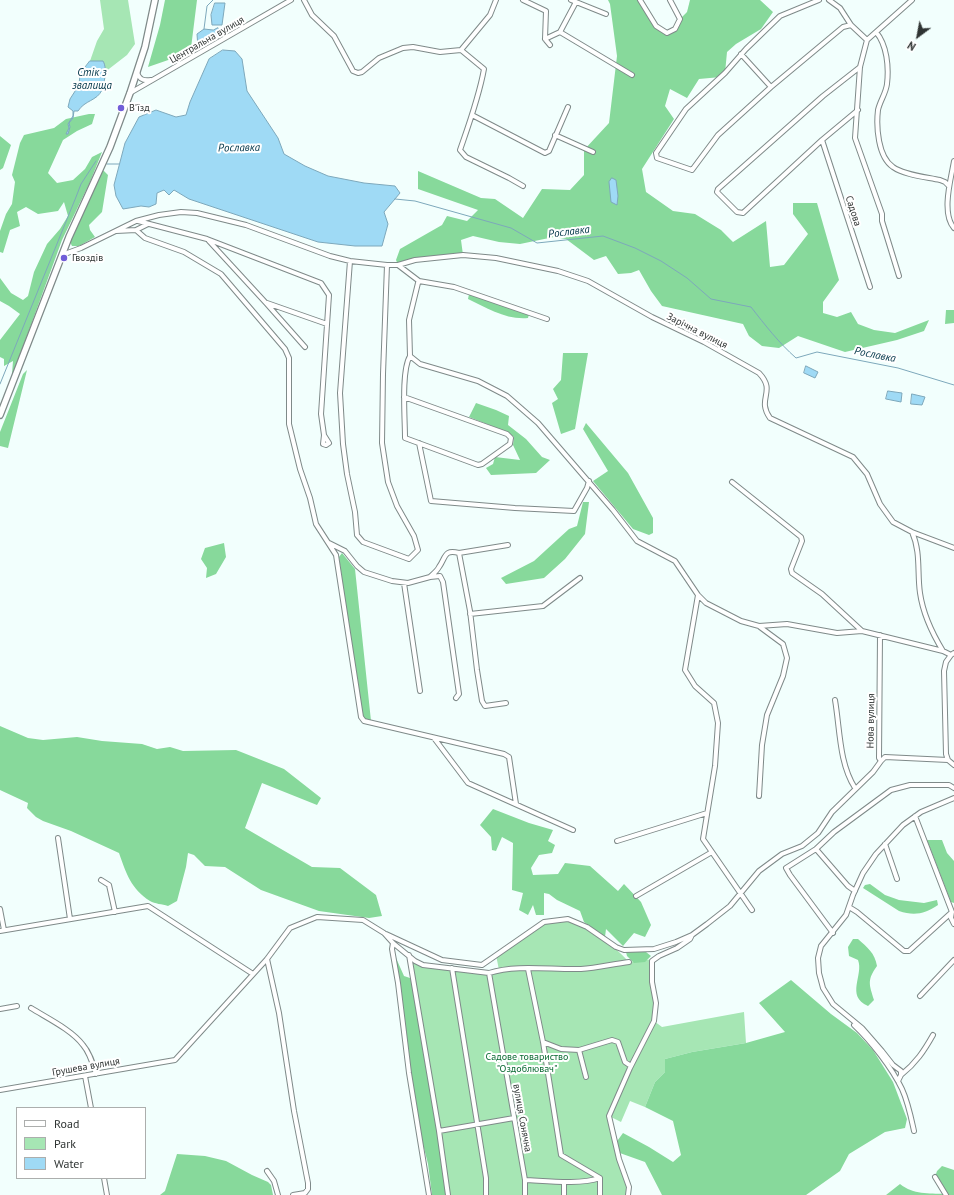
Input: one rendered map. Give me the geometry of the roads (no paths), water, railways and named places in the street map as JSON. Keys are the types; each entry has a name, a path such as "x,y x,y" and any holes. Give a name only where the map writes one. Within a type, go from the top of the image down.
{"main road":[{"path":"0,415 1,408 16,375 61,255 110,147 137,72 146,41 155,0"}],"street":[{"name":"Центральна вулиця","path":"130,93 291,0"},
{"path":"304,0 312,15 334,36 353,71 358,73 362,72 379,58 403,48 413,47 440,52 461,50 490,15 496,0"},
{"path":"523,0 546,11 545,39 550,45"},
{"path":"571,0 606,14"},
{"path":"640,0 656,26 667,33 676,29 680,19 670,0"},
{"path":"819,0 780,16 725,73 686,109 656,153 657,158 692,170 718,135 771,87 843,27 851,25"},
{"path":"829,0 840,8 851,25 867,40"},
{"path":"899,276 882,221 882,214 855,138 860,67 867,40 912,0"},
{"path":"545,39 560,32 576,2"},
{"path":"560,32 632,75"},
{"path":"876,32 882,39 886,52 887,85 878,110 878,137 885,158 892,167 901,172 940,180 949,186"},
{"path":"461,50 484,69 472,115 460,150 466,157 523,186"},
{"path":"742,54 771,87"},
{"path":"858,110 822,140 743,213 737,212 717,192 718,189 823,96 860,67"},
{"path":"137,72 138,76 145,81 154,80"},
{"path":"472,115 545,153 549,151 568,106"},
{"path":"555,135 593,152"},
{"name":"Садова","path":"822,140 870,287"},
{"path":"954,161 949,186 949,221 954,228"},
{"name":"Зарічна вулиця","path":"61,255 81,248 136,221 159,215 181,212 197,213 246,225 330,256 350,261 398,265 415,260 463,255 496,258 558,271 588,281 652,317 704,342 759,373 768,387 764,405 765,411 770,418 853,457 867,474 880,504 893,522 912,532 954,548"},
{"path":"136,221 207,239 321,283 329,296 321,414 324,435"},
{"path":"112,232 136,230 148,224"},
{"path":"136,230 145,238 184,252 221,274 286,349 289,358 289,424 316,524 336,555 361,717 364,721 504,754 509,757 516,804"},
{"path":"207,239 305,347"},
{"path":"350,261 340,392 343,444 347,474 355,512 357,535 363,542 409,559 418,550 414,536 397,506 388,482 382,443 387,265"},
{"path":"398,265 419,281 454,287 547,319"},
{"path":"404,397 507,434 511,438 510,444 482,464 478,465 405,438 404,397 406,363 410,356 409,320 419,281"},
{"path":"266,303 327,324"},
{"path":"410,356 420,364 478,381 507,396 538,423 589,481 637,541 648,545 675,561 698,594 708,604 741,620 759,626 783,644 787,658 783,676 767,715 761,753 759,796"},
{"path":"420,443 431,501 574,511 587,488 589,481"},
{"path":"732,482 801,537 802,541 791,569 792,573 822,594 862,631"},
{"path":"912,532 916,539 920,594 926,619 943,651"},
{"path":"328,543 345,551 364,572 392,581 408,583 440,576 443,582 459,694 456,698"},
{"path":"430,577 439,568 446,554 452,551 459,553 508,545"},
{"path":"459,553 470,614 482,701 485,706 506,703"},
{"path":"470,614 543,606 580,578"},
{"path":"404,583 420,691"},
{"path":"698,594 685,670 695,686 714,703 718,723 715,766 703,838 752,910"},
{"path":"759,626 787,624 837,633 862,631 953,654 946,662 944,671 945,747 948,760 954,765"},
{"name":"Нова вулиця","path":"880,635 879,758 881,761 885,757 948,760"},
{"path":"835,700 842,752 851,782 855,788"},
{"path":"434,738 468,783 572,830"},
{"path":"0,909 2,931 148,906 253,974 267,959 290,928 317,916 363,920 384,933 442,960 482,965 544,922 568,919 587,927 616,947 628,950 648,950 660,948 692,935 730,906 759,871 782,854 802,846 818,833 832,812 873,772 881,761"},
{"path":"833,932 786,868 816,849 834,832 891,790 910,785 949,785 954,788"},
{"path":"901,1075 901,1071 893,1065 862,1028 833,1004 823,988 819,973 818,958 821,946 846,915 855,891 867,867 876,854 903,824 921,812 954,798"},
{"path":"617,841 707,813"},
{"path":"915,816 952,912 951,918 954,924"},
{"path":"58,838 70,919"},
{"path":"885,844 897,879"},
{"path":"816,849 848,886 855,891"},
{"path":"636,896 712,852"},
{"path":"101,880 109,885 115,912"},
{"path":"849,908 857,912 904,951 909,952 952,912"},
{"path":"384,933 393,943 415,961 423,965 489,973 499,970 581,969 629,962"},
{"path":"628,1195 629,1187 619,1159 609,1116 631,1066 654,1021 656,1003 652,982 652,961 659,956 677,948 690,939 692,935"},
{"path":"393,943 392,949 398,983 409,1073 429,1195"},
{"path":"409,955 439,1131 448,1195"},
{"path":"267,959 279,1013 294,1110 308,1183 308,1190 305,1193 293,1195"},
{"path":"920,996 954,960"},
{"path":"452,968 486,1178 486,1195"},
{"path":"528,969 543,1042 561,1155 600,1178"},
{"name":"вулиця Сонячна","path":"489,973 525,1180 525,1195"},
{"name":"Грушева вулиця","path":"0,1090 175,1060 253,974"},
{"path":"0,1009 16,1006"},
{"path":"31,1008 80,1040 94,1064 96,1074"},
{"path":"854,1025 874,1047 898,1081 904,1094 914,1131"},
{"path":"898,1081 901,1075 913,1066 933,1035"},
{"path":"543,1042 561,1048 579,1050 612,1040 618,1042 625,1062 631,1066"},
{"path":"579,1050 586,1077"},
{"path":"85,1076 91,1107"},
{"path":"439,1131 514,1118"},
{"path":"267,1171 274,1181 278,1195"},
{"path":"935,1177 946,1195"},
{"path":"525,1180 564,1182 595,1180 600,1178"},
{"path":"600,1178 600,1195"},
{"path":"104,1179 107,1195"},
{"path":"564,1182 564,1195"}],"water":[{"path":"215,3 225,3 222,25 212,25 211,15"},
{"path":"218,28 220,34 202,47 198,48 197,34 204,29 213,30"},
{"path":"223,50 235,51 242,59 247,91 278,138 284,154 305,166 328,176 364,183 395,186 400,193 384,212 388,224 382,246 355,246 318,242 189,199 174,190 169,195 164,190 157,193 156,204 149,207 141,206 123,209 116,196 114,185 125,143 139,117 156,110 176,117 186,115 190,102 209,59"},
{"name":"Стік з звалища","path":"90,61 103,61 104,63 105,77 103,88 100,94 81,107 78,111 74,111 73,118 69,123 70,127 68,134 66,134 69,128 68,124 73,116 73,111 68,107 70,99 79,85 80,74"},
{"path":"612,178 616,180 618,196 617,205 611,202 609,182"},
{"path":"806,366 818,372 815,378 804,373"},
{"path":"888,391 902,393 901,402 886,399"},
{"path":"912,394 925,397 922,405 911,404"}],"waterway":[{"path":"204,29 207,6 213,0"},
{"name":"Рославка","path":"0,384 81,184 96,161"},
{"name":"Рославка","path":"107,164 119,164"},
{"name":"Рославка","path":"395,199 415,201 511,228 537,243 603,236 635,248 661,261 687,278 711,299 751,307 778,340 796,358 817,352 898,368 954,385"}],"place":[{"name":"В'їзд","path":"121,108"},
{"name":"Гвоздів","path":"64,258"}],"park label":[{"name":"Садове товариство \"Оздоблювач\"","path":"527,1062"}]}
